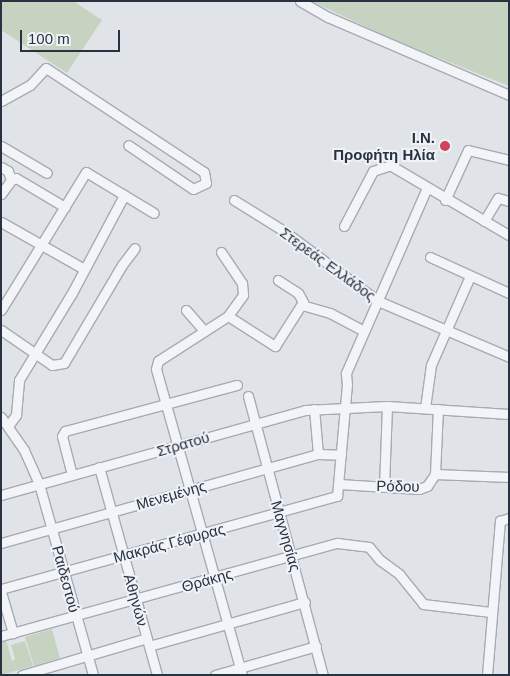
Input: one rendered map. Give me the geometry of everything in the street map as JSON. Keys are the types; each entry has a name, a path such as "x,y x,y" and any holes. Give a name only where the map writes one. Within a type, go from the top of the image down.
{"street":[{"path":"300,1 336,21 509,95"},
{"path":"2,98 30,85 46,68 204,172 206,183 193,189 128,145"},
{"path":"1,146 47,173"},
{"path":"445,200 468,150 509,160"},
{"path":"1,167 8,171 10,180"},
{"path":"344,226 378,167 397,168 445,200 509,235"},
{"path":"1,310 86,172 154,213"},
{"path":"1,194 10,180 16,178 65,207"},
{"path":"339,484 346,373 427,188"},
{"path":"8,426 16,415 19,380 84,269 124,195"},
{"path":"484,221 498,198 509,201"},
{"name":"Στερεάς Ελλάδος","path":"234,200 284,231 378,301 509,357"},
{"path":"1,222 40,247 84,269"},
{"path":"1,330 52,365 64,363 122,265 136,248"},
{"path":"221,252 244,288 243,295 228,316 157,363 177,445 241,671"},
{"path":"430,257 509,293"},
{"path":"425,408 431,365 470,276"},
{"path":"278,280 298,293 302,305"},
{"path":"302,305 330,313 364,331"},
{"path":"228,316 275,346 302,305"},
{"path":"186,310 204,331"},
{"path":"72,475 62,432 237,385"},
{"name":"Μαγνησίας","path":"248,396 305,602 323,675"},
{"path":"384,486 388,406"},
{"name":"Στρατού","path":"1,495 255,423 314,409 388,406 509,414"},
{"path":"314,409 318,454"},
{"path":"435,474 438,409"},
{"name":"Ραιδεστού","path":"1,417 8,426 39,484 93,675"},
{"name":"Μενεμένης","path":"1,543 318,454 341,455"},
{"name":"Αθηνών","path":"99,467 157,675"},
{"name":"Ρόδου","path":"339,484 423,488 435,474 509,477"},
{"name":"Μακράς Γέφυρας","path":"1,590 337,496 339,484"},
{"path":"487,675 500,521 509,518"},
{"name":"Θράκης","path":"1,636 338,543 369,547 380,560 399,574 423,604 491,612"},
{"path":"1,590 13,633"},
{"path":"24,674 88,656 227,624 305,602"},
{"path":"215,675 241,671 316,646"}],"green space":[{"path":"1,1 73,1 102,20 67,73 1,30"},
{"path":"311,1 509,1 509,86 394,40"},
{"path":"52,629 60,658 34,666 25,637"},
{"path":"6,640 12,661 15,659 11,645 25,641 33,666 1,675 1,642"}],"place":[{"name":"Ι.Ν. Προφήτη Ηλία","path":"445,146"}]}
